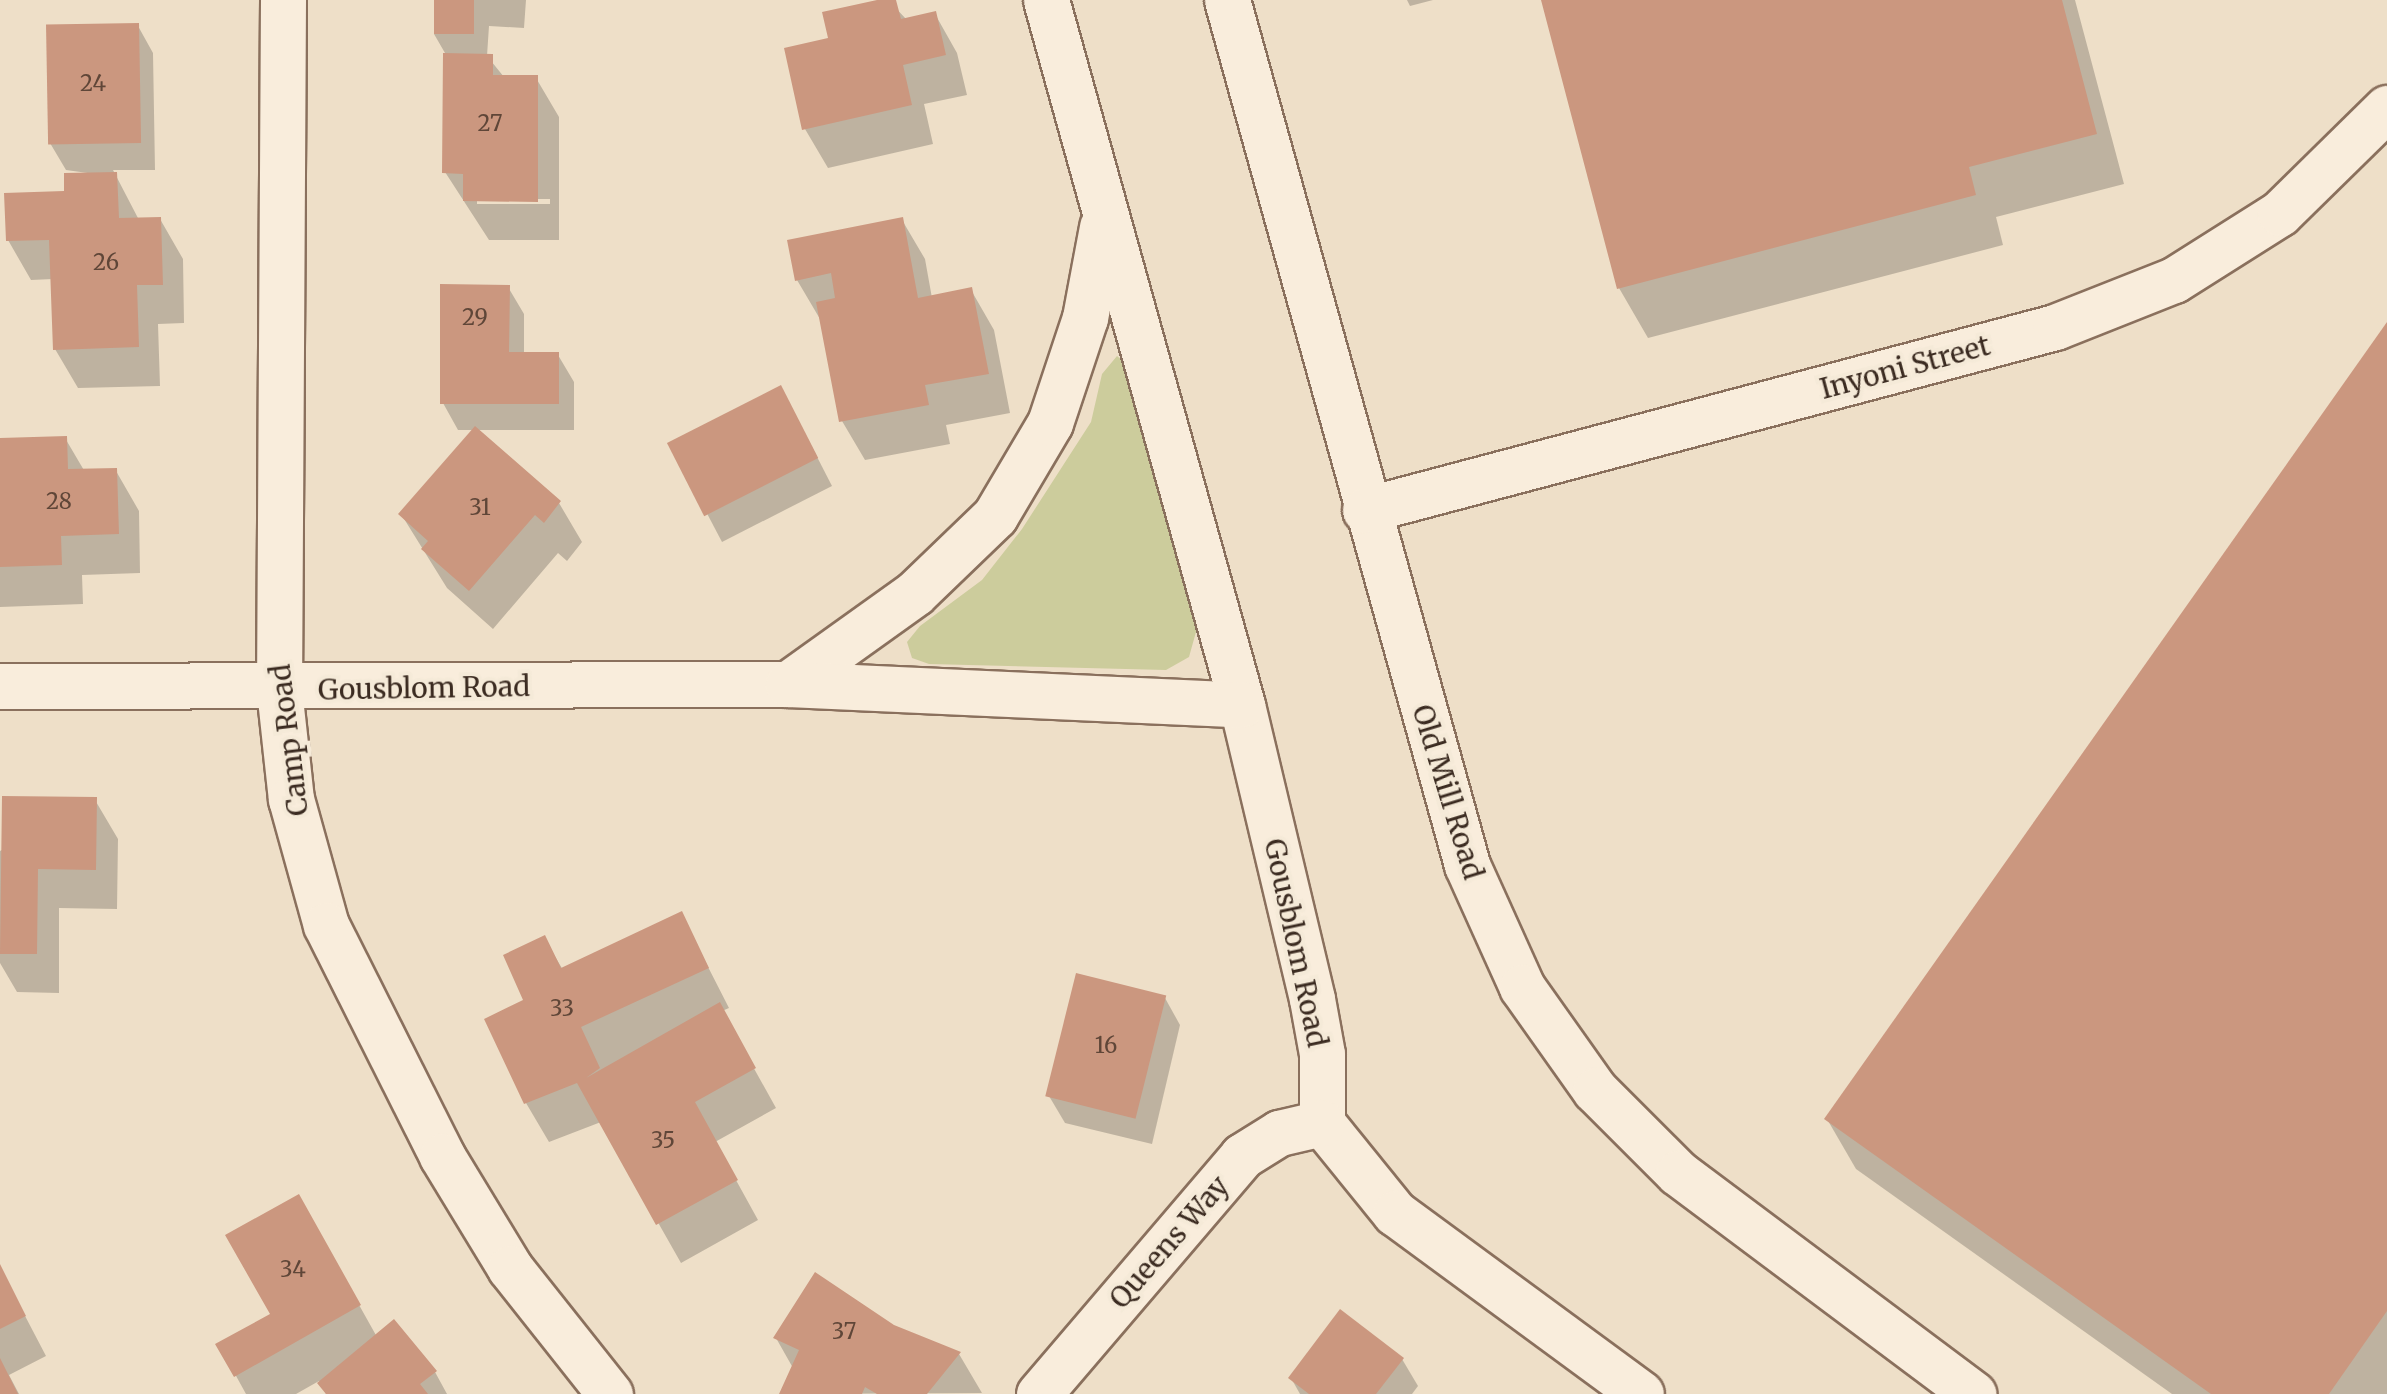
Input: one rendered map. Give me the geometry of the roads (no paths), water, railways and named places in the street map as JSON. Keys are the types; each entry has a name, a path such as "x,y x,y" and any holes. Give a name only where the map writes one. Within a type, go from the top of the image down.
{"street":[{"name":"Camp Road","path":"283,0 279,689 292,799 326,926 462,1188 510,1268 610,1394"},
{"name":"Gousblom Road","path":"1046,0 1242,704 1312,999 1322,1054 1322,1124"},
{"name":"Old Mill Road","path":"1228,0 1365,510 1467,865 1522,988 1559,1044 1678,1173 1973,1394"},
{"name":"Inyoni Street","path":"1365,510 2054,327 2174,280 2280,213 2387,108"},
{"name":"Gousblom Road","path":"788,684 916,593 995,516 1050,423 1085,318 1104,215"},
{"name":"Gousblom Road","path":"0,686 279,689 788,684 1242,704"},
{"name":"Queens Way","path":"1039,1394 1242,1156 1279,1133 1322,1124"},
{"path":"1322,1124 1394,1213 1641,1394"}]}
